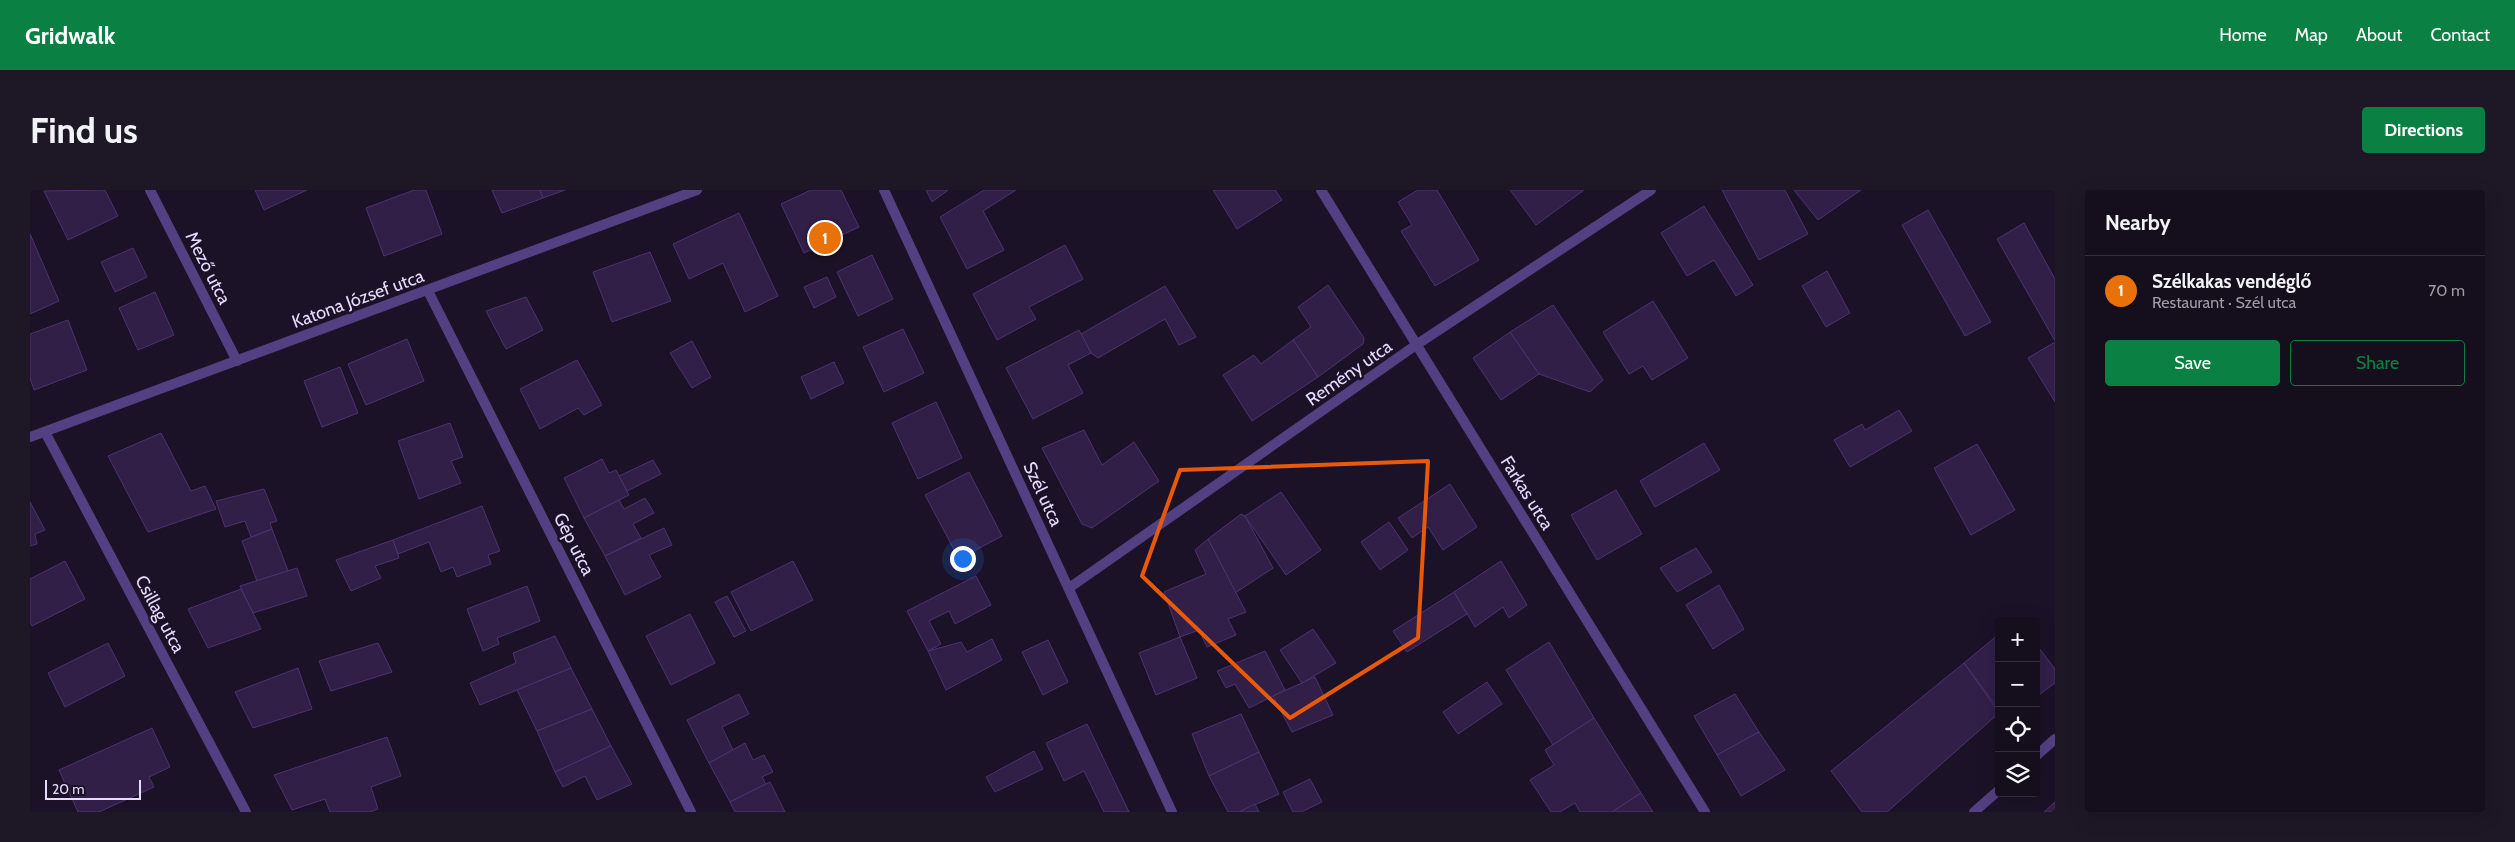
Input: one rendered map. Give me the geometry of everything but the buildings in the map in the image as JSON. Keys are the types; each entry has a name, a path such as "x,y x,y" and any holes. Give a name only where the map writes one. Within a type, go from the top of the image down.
{"street":[{"name":"Mező utca","path":"150,190 237,361"},
{"name":"Katona József utca","path":"30,437 697,190"},
{"name":"Szél utca","path":"884,190 1172,812"},
{"name":"Farkas utca","path":"1321,190 1705,812"},
{"name":"Remény utca","path":"1069,588 1416,345 1651,190"},
{"name":"Gép utca","path":"428,291 691,812"},
{"name":"Csillag utca","path":"45,432 246,812"},
{"path":"2040,753 2055,740"},
{"path":"1974,812 1995,794"}],"highlighted area":[{"path":"1428,461 1418,638 1290,718 1142,576 1180,470"}],"place":[{"name":"Szélkakas vendéglő","path":"825,238"}]}
